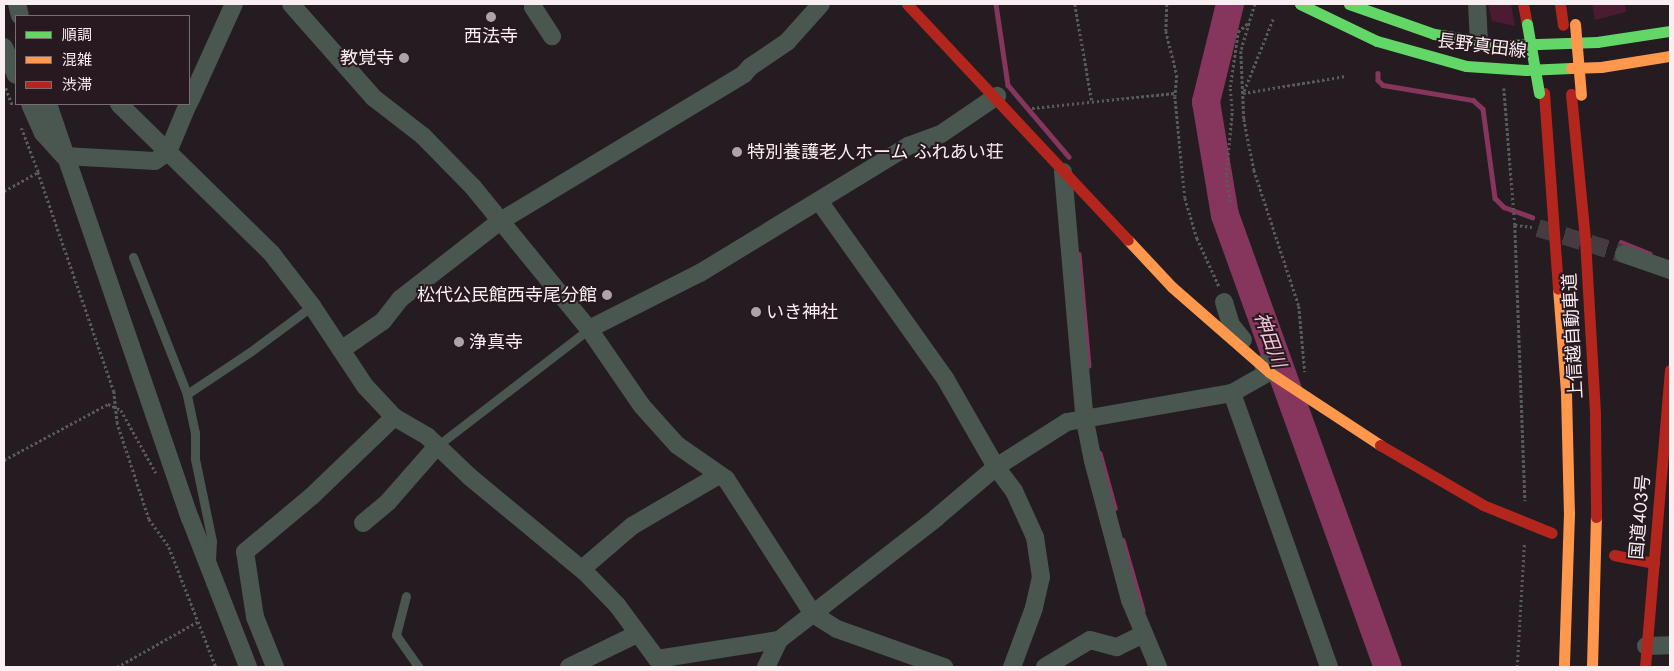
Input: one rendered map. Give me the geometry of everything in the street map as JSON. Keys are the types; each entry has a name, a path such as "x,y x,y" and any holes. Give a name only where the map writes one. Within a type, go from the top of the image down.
{"main road":[{"path":"907,4 997,96 1063,172 1172,287 1269,372 1418,469 1526,524 1552,533"},
{"name":"長野真田線","path":"1300,4 1350,29 1410,53 1466,66 1503,69 1601,67 1670,56"},
{"name":"長野真田線","path":"1349,4 1418,30 1479,42 1560,45 1670,31"},
{"path":"1523,4 1531,23"},
{"path":"1531,23 1533,4"},
{"path":"1560,4 1569,24"},
{"path":"1569,24 1574,10"},
{"name":"上信越自動車道","path":"1531,23 1550,151 1566,393 1569,513 1564,667"},
{"name":"上信越自動車道","path":"1569,24 1592,225 1596,339 1596,525 1592,667"},
{"name":"国道403号","path":"1645,667 1670,370"},
{"path":"1614,555 1670,566"}],"street":[{"path":"190,101 234,4"},
{"path":"291,4 374,98 423,136 473,187 589,329 642,406 677,445 726,479 813,614 838,629 944,667"},
{"path":"534,4 533,7 552,36"},
{"path":"341,350 384,321 400,299 500,222 744,74 750,67 787,42 821,4"},
{"path":"1477,4 1479,42"},
{"path":"4,47 15,73"},
{"path":"589,329 700,273 908,146 941,134 997,96"},
{"path":"48,105 64,156 210,568 248,667"},
{"path":"120,105 272,254 312,306 365,386 394,417 437,446 470,478 582,569 617,605 657,659 779,640"},
{"path":"22,106 64,156 155,161 168,152 188,105"},
{"path":"1063,172 1085,421 1092,462 1130,600 1158,667"},
{"path":"819,202 941,372 996,467 1014,491 1040,556 1041,577 1034,608 1012,667"},
{"path":"1624,254 1670,270"},
{"path":"766,667 779,640 996,467 1067,422 1085,421 1232,393 1269,372 1231,325 1224,302"},
{"path":"1232,393 1329,667"},
{"path":"274,667 254,618 245,552 312,496 394,417"},
{"path":"363,523 388,502 437,446"},
{"path":"582,569 632,526 719,475"},
{"path":"570,667 637,634"},
{"path":"1045,667 1090,640 1117,647 1144,634"},
{"path":"1646,646 1670,645"}],"lane":[{"path":"133,257 187,394 195,433 195,460 212,542 210,568"},
{"path":"187,394 250,352 312,306"},
{"path":"437,446 589,329"},
{"path":"406,596 396,635 418,667"}],"path":[{"path":"1075,4 1092,101"},
{"path":"1167,4 1166,32 1177,75 1176,93 1185,198 1197,238 1224,302"},
{"path":"1255,4 1241,51 1243,93 1254,170 1299,306 1304,338 1301,393"},
{"path":"1243,93 1273,19"},
{"path":"1230,202 1226,175 1232,111 1230,87 1238,32 1250,21"},
{"path":"1503,69 1515,225 1526,524 1518,667"},
{"path":"1243,93 1346,76"},
{"path":"4,82 15,97"},
{"path":"1018,121 1034,107 1176,93"},
{"path":"18,118 114,391 117,422 149,518 169,547 216,667"},
{"path":"4,191 38,172"},
{"path":"1515,225 1538,228"},
{"path":"4,460 108,404 121,410 160,480"},
{"path":"117,667 197,622"}],"shaded area":[{"path":"1488,4 1511,4 1515,26 1492,21"},
{"path":"1592,4 1625,4 1626,12 1595,20"}],"waterway":[{"path":"996,4 1008,85 1069,157"},
{"name":"神田川","path":"1230,4 1206,102 1225,215 1388,667"},
{"path":"1378,73 1378,80 1383,85 1473,100 1483,109 1495,198 1504,207 1532,217"},
{"path":"1621,242 1650,254"},
{"path":"1079,254 1089,366"},
{"path":"1100,453 1115,508"},
{"path":"1123,540 1143,610"}],"tunnel":[{"path":"1538,228 1624,254"}],"traffic: fast":[{"path":"1300,4 1377,41 1466,66 1526,70 1571,68"},
{"path":"1349,4 1434,34 1507,45 1597,42 1670,31"},
{"path":"1527,24 1539,93"}],"traffic: slow":[{"path":"1575,24 1581,95"},
{"path":"1571,68 1601,67 1670,56"},
{"path":"1128,240 1172,287 1269,372 1380,445"},
{"path":"1558,288 1566,393 1569,513 1564,667"},
{"path":"1592,667 1596,517"}],"traffic: jam":[{"path":"907,4 1128,240"},
{"path":"1523,4 1527,24"},
{"path":"1560,4 1563,25"},
{"path":"1544,93 1558,288"},
{"path":"1571,94 1585,239 1595,415 1596,517"},
{"path":"1645,667 1670,370"},
{"path":"1380,445 1483,505 1552,533"},
{"path":"1614,555 1654,563"}],"place":[{"name":"西法寺","path":"491,17"},
{"name":"教覚寺","path":"404,58"},
{"name":"特別養護老人ホーム ふれあい荘","path":"737,152"},
{"name":"松代公民館西寺尾分館","path":"607,295"},
{"name":"いき神社","path":"756,312"},
{"name":"浄真寺","path":"459,342"}]}
